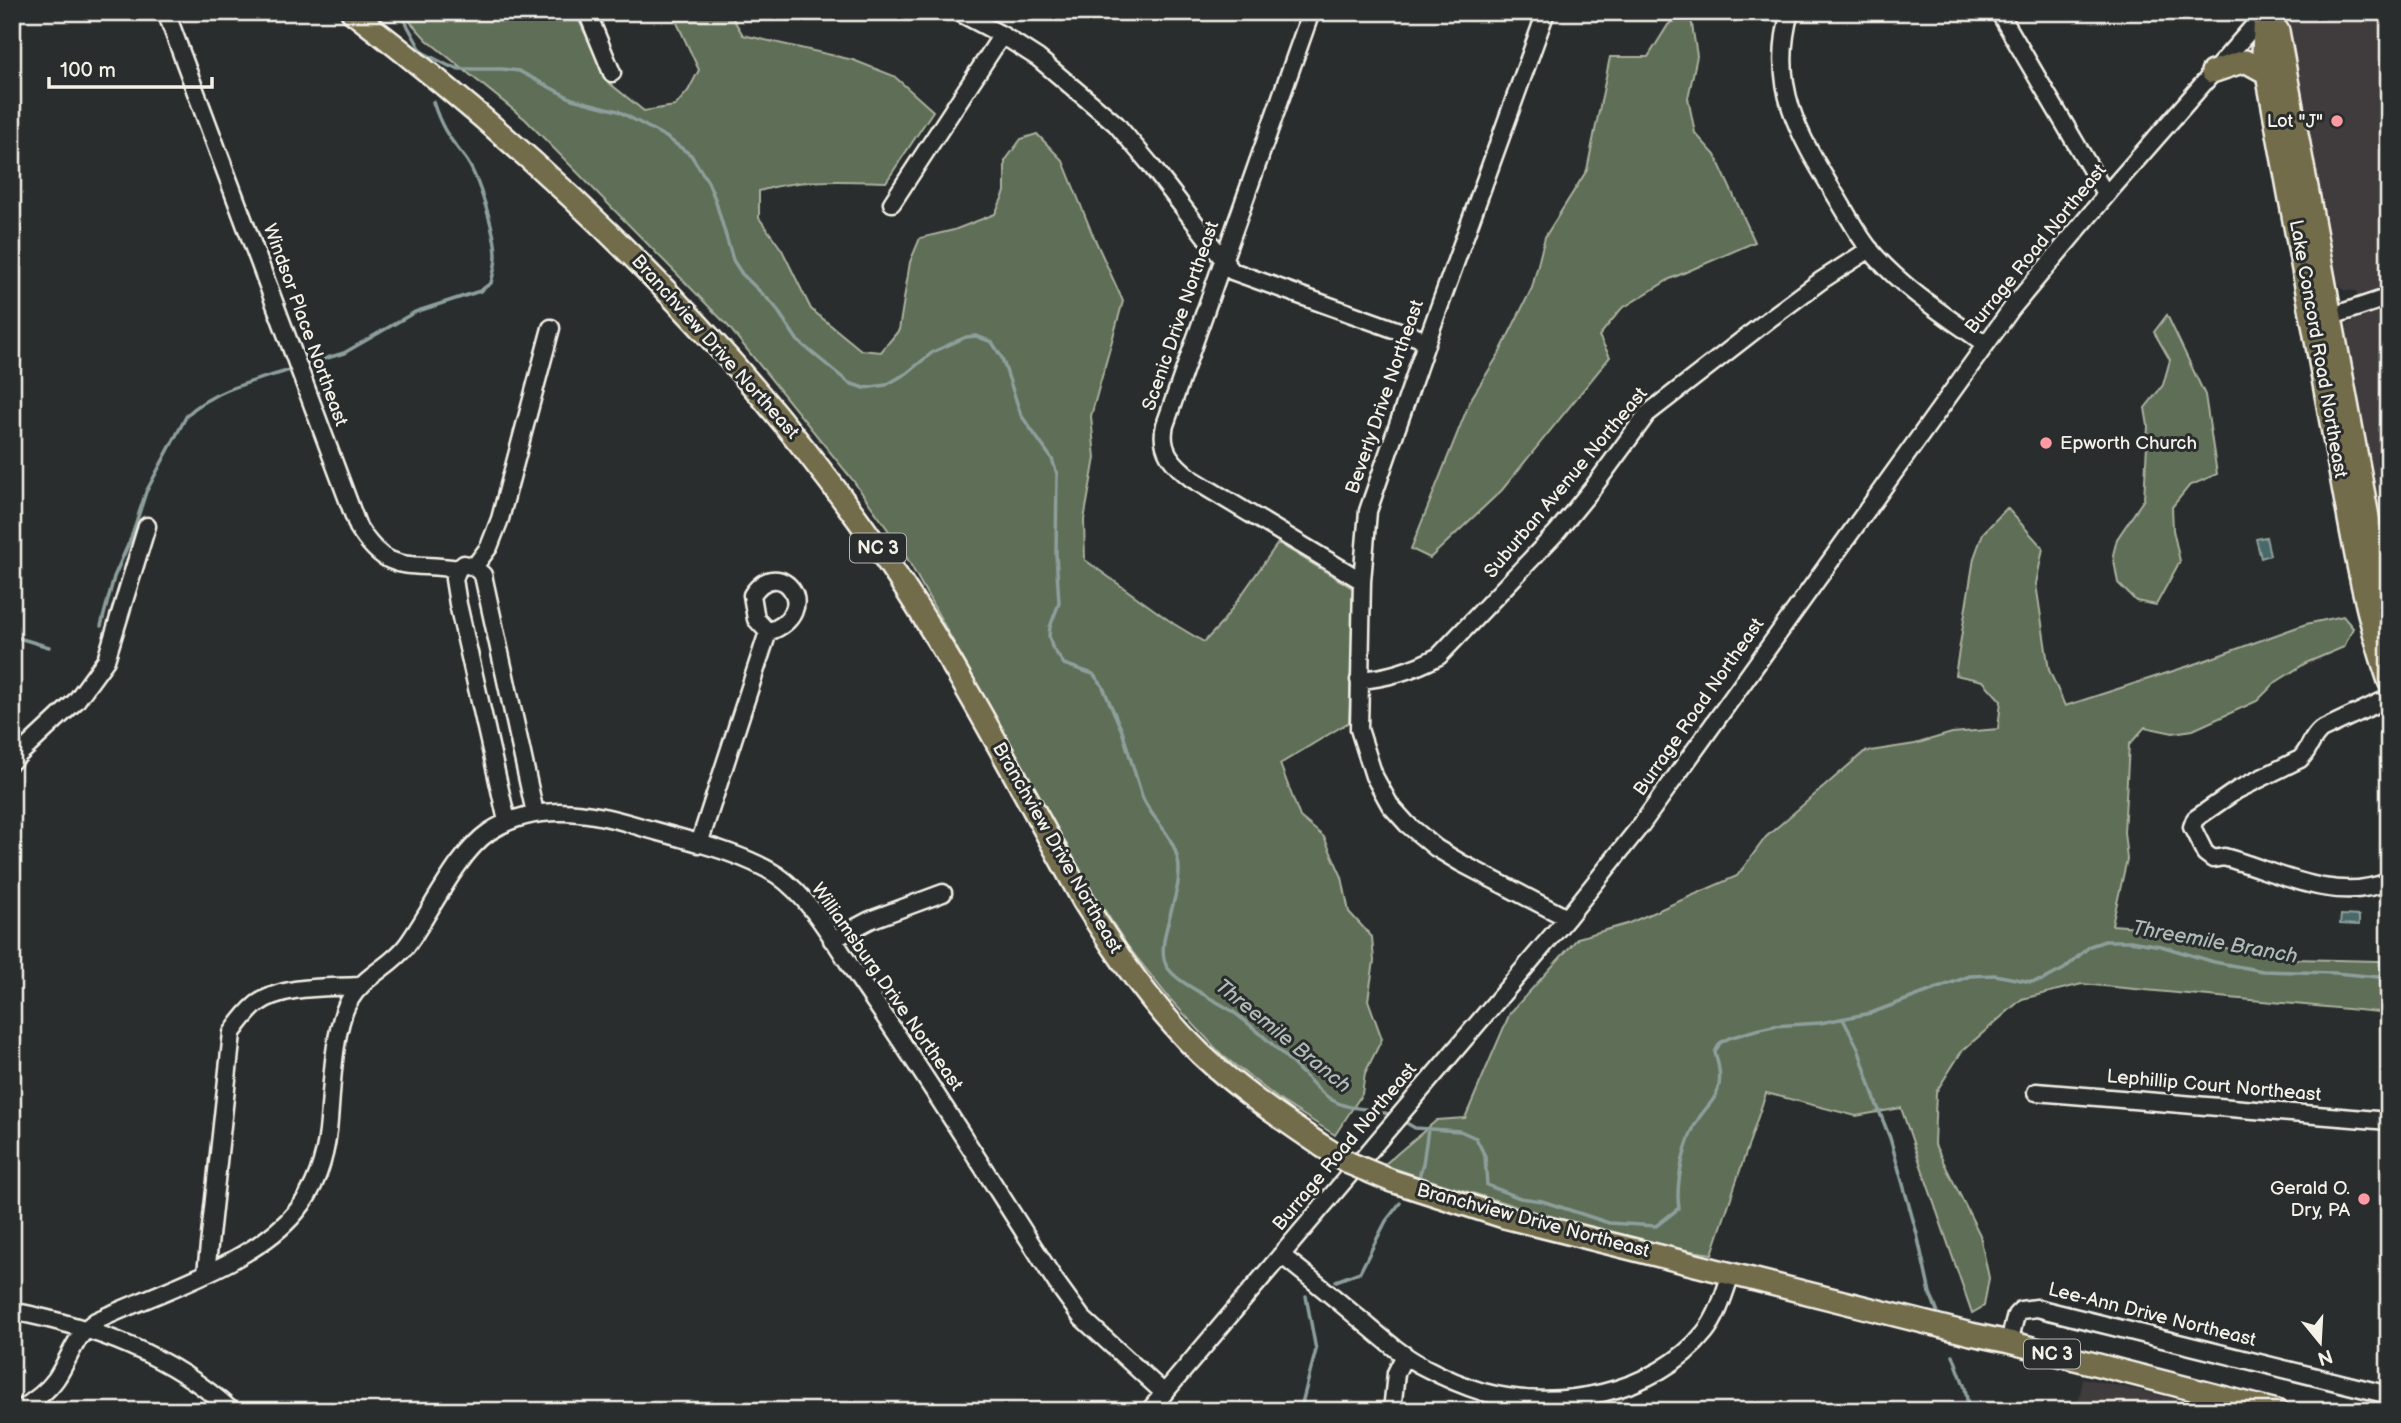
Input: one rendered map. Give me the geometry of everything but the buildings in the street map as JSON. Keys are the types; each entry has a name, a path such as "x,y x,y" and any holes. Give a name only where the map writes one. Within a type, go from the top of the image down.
{"main road":[{"name":"Branchview Drive Northeast","path":"352,12 472,111 627,249 706,331 766,399 871,538 924,617 1084,902 1137,981 1165,1016 1203,1055 1248,1094 1349,1163 1392,1181 1491,1214 2277,1411"},
{"name":"Lake Concord Road Northeast","path":"2265,13 2263,52 2314,328 2378,592 2389,619"},
{"name":"Lake Concord Road Northeast","path":"2265,13 2278,31 2332,316 2378,592 2378,649 2389,681"},
{"path":"2212,72 2245,61 2267,73"}],"street":[{"name":"Windsor Place Northeast","path":"166,12 358,527 374,549 394,563 466,568"},
{"path":"587,12 612,73"},
{"path":"958,12 1038,58 1116,124 1232,271 1426,341"},
{"name":"Scenic Drive Northeast","path":"1311,12 1165,425 1163,445 1168,456 1192,479 1362,581"},
{"name":"Beverly Drive Northeast","path":"1546,12 1426,341 1368,512 1362,581 1359,729 1374,776 1391,805 1407,824 1436,848 1567,918"},
{"path":"1790,12 1783,55 1787,97 1804,143 1870,249 1908,286 1985,344"},
{"path":"1999,12 2106,195"},
{"name":"Burrage Road Northeast","path":"1149,1411 1567,918 1649,814 2018,300 2265,13"},
{"path":"892,203 1002,35"},
{"name":"Suburban Avenue Northeast","path":"1359,680 1392,676 1439,656 1557,532 1647,414 1822,280 1870,249"},
{"path":"2314,328 2332,316 2389,297"},
{"path":"507,821 454,579 489,547 500,519 551,328"},
{"path":"12,761 76,701 106,660 147,526"},
{"path":"466,568 483,575 535,813"},
{"path":"699,844 768,632"},
{"path":"2389,698 2321,730 2311,737 2307,752 2300,759 2237,790 2195,819 2192,827 2205,853 2213,859 2224,857 2314,886 2361,890 2389,881"},
{"name":"Williamsburg Drive Northeast","path":"84,1329 141,1300 206,1273 267,1239 298,1210 312,1187 327,1144 338,1032 346,1006 358,986 405,948 474,844 507,821 535,813 566,811 628,822 757,863 778,876 800,895 907,1049 1075,1309 1113,1348 1164,1393"},
{"path":"832,940 870,919 943,893"},
{"path":"206,1273 232,1033 251,1009 268,998 319,988 358,986"},
{"name":"Lephillip Court Northeast","path":"2036,1092 2389,1121"},
{"path":"1281,1255 1422,1366 1462,1385 1540,1405 1610,1390 1646,1377 1679,1357 1707,1330 1720,1306 1731,1274"},
{"name":"Lee-Ann Drive Northeast","path":"2009,1342 2016,1315 2021,1310 2037,1308 2389,1395"},
{"path":"12,1311 84,1329 141,1349 177,1368 224,1408"},
{"path":"18,1411 41,1395 55,1380 84,1329"},
{"path":"1392,1411 1395,1373 1405,1355"}],"shaded area":[{"path":"2290,12 2389,12 2389,570 2345,339 2347,324 2361,316 2356,291 2343,290 2334,278 2289,31"},
{"path":"2083,1378 2213,1407 2227,1411 2077,1411"}],"green space":[{"path":"401,12 575,12 608,82 644,111 675,106 688,91 699,70 672,12 729,12 743,35 853,60 894,76 933,111 886,182 806,182 759,191 759,218 782,250 811,309 861,350 881,352 899,330 910,262 920,238 954,230 995,214 1005,192 1005,161 1021,139 1037,134 1063,161 1123,301 1091,416 1095,458 1084,520 1085,560 1174,624 1204,642 1221,624 1278,543 1354,589 1349,722 1280,764 1300,817 1324,837 1342,877 1349,912 1372,937 1374,961 1368,1000 1382,1039 1365,1073 1362,1094 1335,1135 1281,1101 1222,1055 1169,998 1126,944 1088,884 903,551 852,479 728,326 525,119 427,40"},
{"path":"1683,12 1690,12 1697,56 1688,98 1695,133 1715,155 1755,242 1670,279 1621,309 1599,336 1610,357 1502,490 1430,558 1411,549 1471,399 1499,354 1532,288 1545,237 1587,170 1610,57 1648,57 1668,25"},
{"path":"2167,315 2205,395 2217,474 2189,486 2172,507 2173,530 2180,561 2156,605 2136,601 2118,583 2113,555 2117,539 2144,499 2148,426 2145,408 2163,385 2170,360 2154,332"},
{"path":"2007,508 2043,548 2036,584 2049,670 2065,706 2198,663 2306,624 2343,616 2353,628 2344,647 2306,663 2276,682 2257,701 2193,730 2173,733 2145,727 2129,745 2124,832 2127,859 2112,925 2153,928 2240,952 2293,959 2379,961 2389,964 2389,1013 2082,984 2022,999 1962,1051 1936,1092 1934,1143 1980,1235 1989,1278 1984,1306 1972,1313 1901,1108 1856,1116 1766,1093 1712,1254 1654,1244 1598,1229 1384,1165 1437,1120 1465,1118 1510,1013 1578,938 1627,924 1737,876 1766,837 1864,752 1915,744 1952,733 1998,729 2001,701 1983,681 1955,675 1974,558 1983,533"}],"water":[{"path":"2266,537 2270,555 2261,558 2256,539"},
{"path":"2341,915 2359,916 2359,925 2340,924"}],"waterway":[{"name":"Threemile Branch","path":"400,12 422,52 449,66 460,69 519,71 572,99 618,111 666,137 691,155 708,182 733,260 742,274 774,305 798,341 849,383 864,388 886,385 907,373 933,352 966,337 976,336 992,342 1002,358 1021,415 1052,459 1057,474 1056,554 1059,603 1050,627 1052,647 1064,664 1093,674 1102,685 1122,731 1142,796 1167,834 1178,860 1177,886 1164,942 1166,965 1186,984 1250,1025 1328,1097 1340,1104 1393,1116"},
{"path":"307,364 344,353 415,312 480,291 491,283 496,256 485,205 470,166 446,132 433,102"},
{"path":"101,626 114,577 131,538 146,492 187,415 222,392 290,370"},
{"path":"12,636 49,647"},
{"name":"Threemile Branch","path":"1403,1121 1415,1128 1460,1131 1476,1138 1485,1156 1487,1185 1520,1198 1542,1201 1609,1223 1656,1226 1679,1208 1678,1187 1685,1149 1694,1127 1718,1090 1720,1081 1715,1052 1720,1043 1729,1038 1773,1026 1820,1023 1871,1013 1970,976 1995,975 2031,982 2043,980 2064,969 2090,946 2105,941 2130,941 2161,946 2214,962 2263,971 2389,978"},
{"path":"1843,1019 1858,1048 1890,1138 1917,1234 1930,1293 1939,1316"},
{"path":"1418,1180 1428,1129"},
{"path":"1336,1281 1360,1272 1386,1221 1400,1203"},
{"path":"1300,1411 1316,1350 1306,1296"},
{"path":"1953,1355 1965,1388 1969,1411"}],"place":[{"name":"Lot \"J\"","path":"2337,121"},
{"name":"Epworth Church","path":"2046,443"},
{"name":"Gerald O. Dry, PA","path":"2364,1199"}]}
